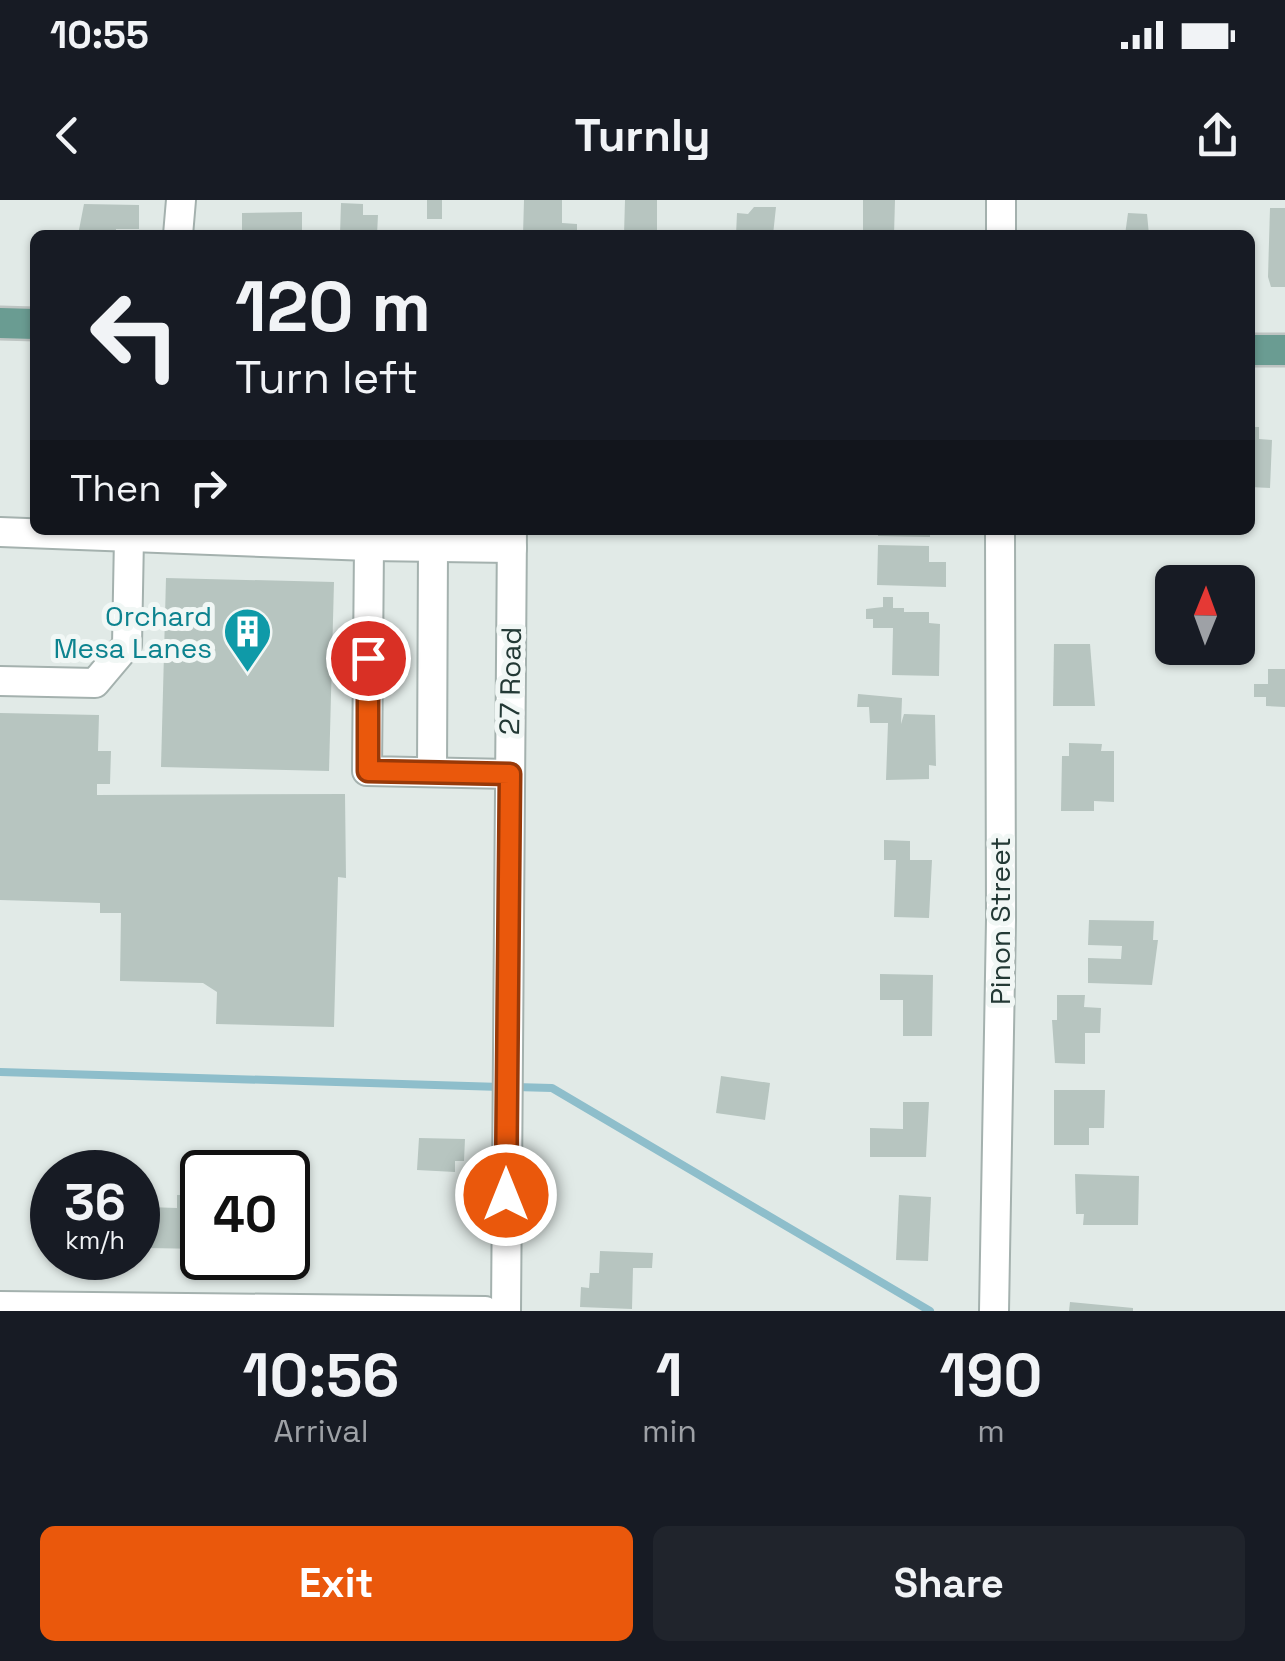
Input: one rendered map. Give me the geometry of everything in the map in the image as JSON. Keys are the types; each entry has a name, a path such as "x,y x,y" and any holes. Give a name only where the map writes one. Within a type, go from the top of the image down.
{"main road":[{"path":"0,323 30,324"},
{"path":"1255,350 1285,350"}],"street":[{"path":"178,230 180,200"},
{"path":"1001,200 1001,230"},
{"path":"0,532 30,533"},
{"path":"77,535 434,547 512,539"},
{"name":"Pinon Street","path":"994,1311 1001,920 1000,535"},
{"path":"0,681 95,683 127,645 129,537"},
{"name":"27 Road","path":"506,1311 512,539"},
{"path":"368,546 368,771 510,774"},
{"path":"432,772 434,547"},
{"path":"0,1306 485,1311"}],"building":[{"path":"427,200 442,200 442,219 427,219"},
{"path":"524,200 562,200 562,223 577,224 577,230 523,230"},
{"path":"625,200 657,200 657,230 624,230"},
{"path":"863,200 895,200 894,230 863,230"},
{"path":"341,203 363,204 363,215 378,215 377,230 340,230"},
{"path":"84,204 139,205 139,229 79,230"},
{"path":"754,207 776,207 774,230 736,230 737,213 748,214"},
{"path":"1270,208 1285,208 1285,287 1271,287 1268,277"},
{"path":"302,212 302,230 242,230 242,213"},
{"path":"1128,213 1147,214 1149,230 1126,230"},
{"path":"1255,427 1259,427 1259,439 1272,440 1270,488 1255,487"},
{"path":"930,535 930,537 878,536"},
{"path":"878,545 929,546 929,562 946,562 946,587 877,585"},
{"name":"Orchard Mesa Lanes","path":"166,578 334,582 329,771 161,767"},
{"path":"883,597 893,597 893,608 904,608 904,612 929,612 929,623 940,624 939,676 892,675 893,628 873,628 873,619 866,619 866,609 883,607"},
{"path":"1054,644 1090,644 1095,706 1053,706"},
{"path":"1268,669 1285,669 1285,707 1266,706 1266,697 1254,697 1254,684 1268,684"},
{"path":"858,694 902,698 901,724 904,714 935,715 936,766 929,765 929,779 886,780 888,723 870,723 869,707 857,707"},
{"path":"0,713 99,715 98,751 111,751 110,784 97,784 97,795 345,794 346,878 338,877 334,1027 216,1024 217,992 203,983 120,981 121,913 100,913 100,903 0,900"},
{"path":"1069,743 1102,744 1101,751 1114,751 1114,802 1094,801 1094,811 1061,811 1062,756 1069,756"},
{"path":"884,840 910,841 910,860 932,860 929,918 894,917 896,860 884,860"},
{"path":"1089,920 1154,921 1153,940 1158,940 1152,985 1088,983 1088,958 1121,959 1122,946 1088,945"},
{"path":"880,974 933,975 932,1036 903,1036 903,1000 880,1000"},
{"path":"1057,995 1085,995 1084,1007 1101,1008 1100,1033 1085,1033 1085,1064 1055,1063 1052,1020 1057,1020"},
{"path":"721,1076 770,1083 765,1120 716,1113"},
{"path":"1054,1090 1105,1090 1104,1128 1089,1128 1089,1145 1054,1145"},
{"path":"903,1102 929,1102 926,1157 870,1157 870,1128 903,1129"},
{"path":"419,1138 465,1139 464,1161 455,1161 455,1172 417,1170"},
{"path":"1075,1174 1139,1176 1138,1225 1083,1225 1084,1214 1076,1214"},
{"path":"180,1195 180,1249 160,1248 160,1207 177,1208"},
{"path":"899,1195 931,1197 928,1261 896,1260"},
{"path":"600,1251 653,1253 652,1268 633,1268 632,1309 580,1307 581,1287 589,1288 590,1273 599,1273"},
{"path":"1070,1302 1133,1308 1133,1311 1069,1311"}],"waterway":[{"path":"0,1072 501,1087"},
{"path":"515,1087 552,1088 930,1311"}],"place":[{"name":"Orchard Mesa Lanes","path":"247,674"}],"route":[{"path":"368,658 368,771 510,774 506,1195"}]}
